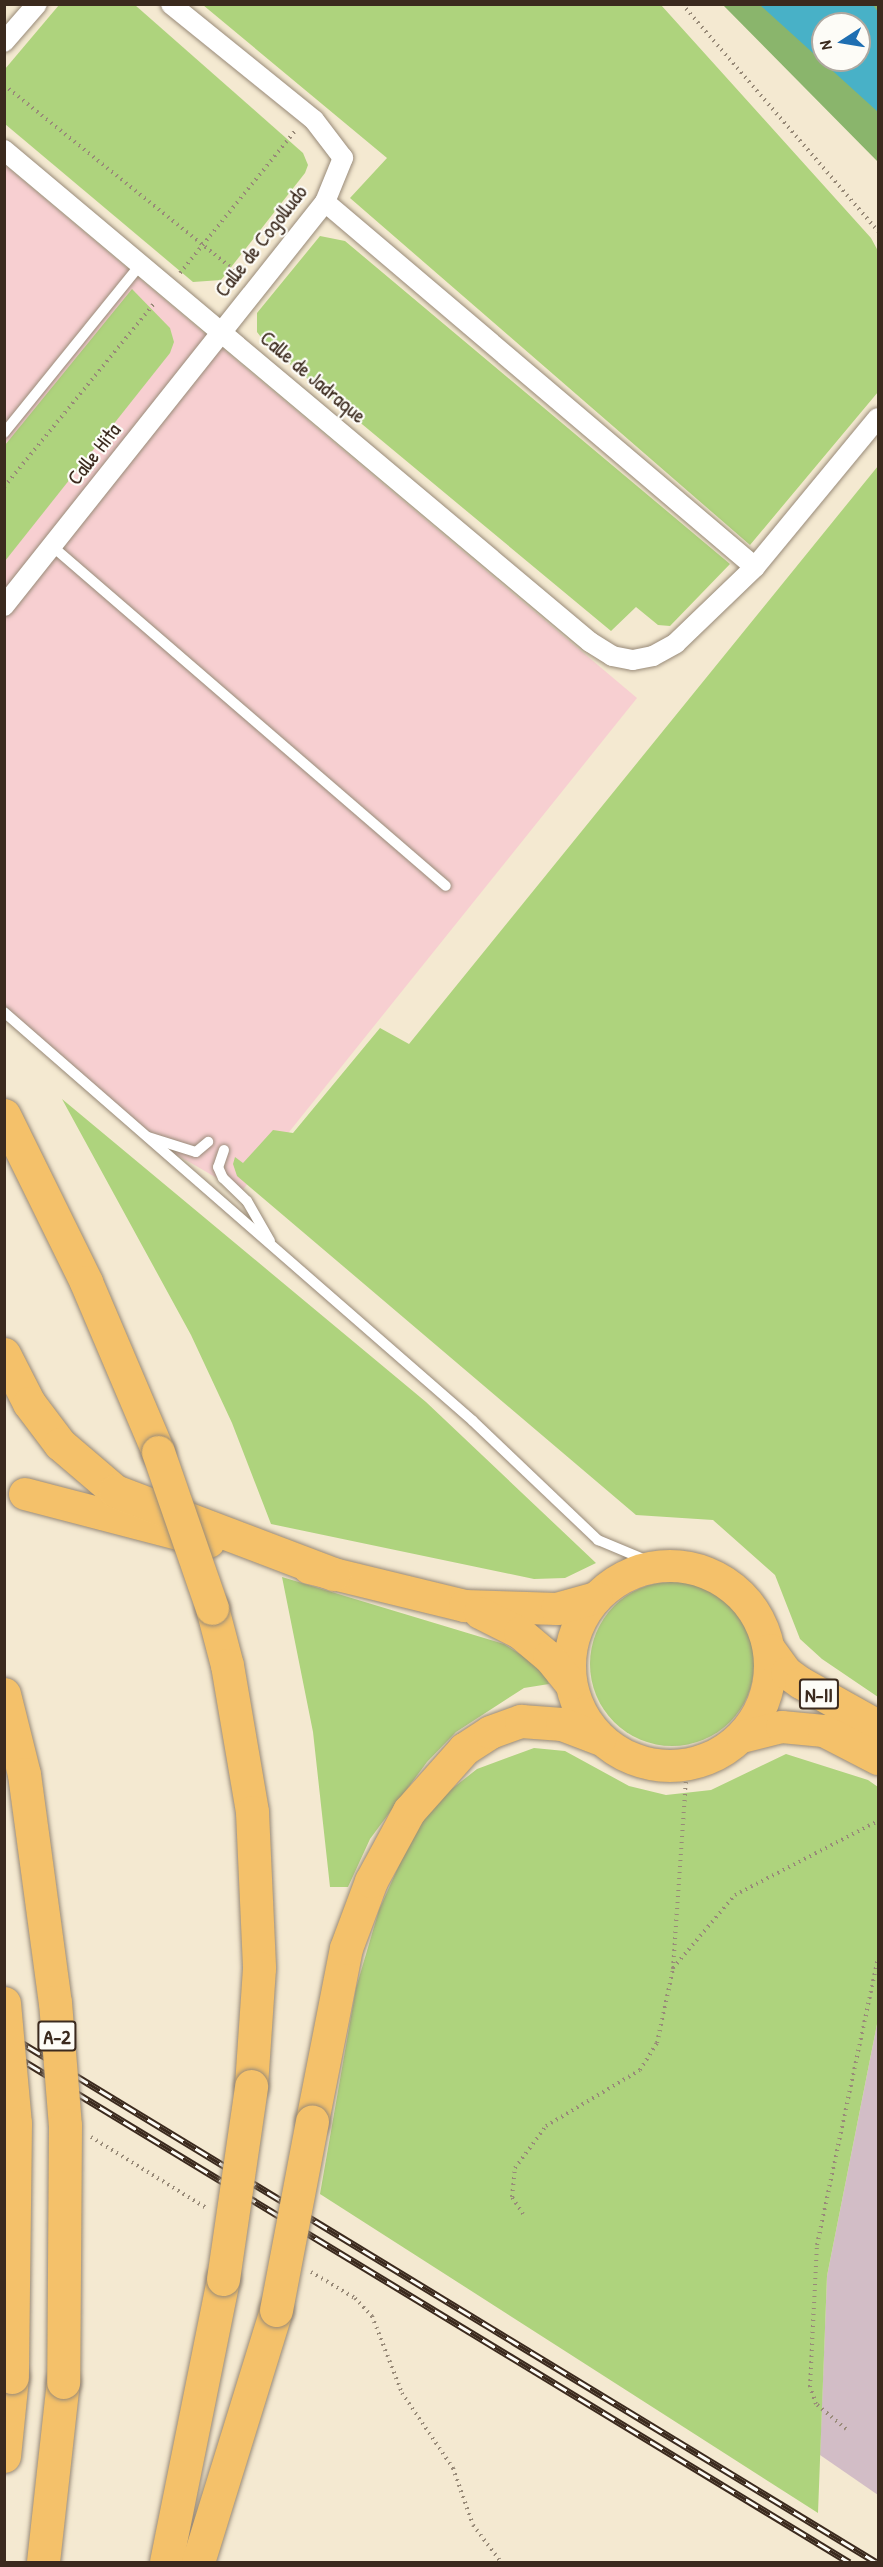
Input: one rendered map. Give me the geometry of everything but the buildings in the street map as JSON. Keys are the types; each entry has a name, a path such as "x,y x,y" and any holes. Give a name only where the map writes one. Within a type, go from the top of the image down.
{"highway":[{"path":"4,1115 86,1282 158,1452 212,1608 227,1665 252,1812 259,1968 251,2086 223,2279 166,2562"},
{"path":"4,1354 29,1403 60,1444 115,1491 334,1575"},
{"name":"A-2","path":"4,1694 24,1774 55,2002 65,2125 63,2382 43,2562"},
{"path":"198,2562 276,2310 346,1948 371,1881 408,1811 464,1749 490,1732 521,1721 562,1724 599,1738"},
{"name":"A-2","path":"4,2003 15,2123 12,2377 4,2456"}],"main road":[{"path":"26,1494 334,1575 465,1606 558,1609 596,1598 629,1575 660,1566 703,1571 740,1593 764,1629 770,1650 770,1681 761,1711 742,1737 717,1756 687,1766 645,1763 625,1756 599,1738 581,1713 571,1684 549,1657 520,1633 465,1606"},
{"path":"571,1684 574,1638 596,1598"},
{"name":"N-II","path":"770,1650 787,1673 801,1683 879,1726"},
{"path":"742,1737 782,1727 824,1731 879,1759"}],"street":[{"path":"4,42 37,4"},
{"name":"Calle de Cogolludo","path":"171,4 314,120 343,158 325,202 221,331"},
{"name":"Calle de Jadraque","path":"4,150 590,642 612,656 633,660 653,656 694,629 755,567 879,418"},
{"path":"325,202 755,567"},
{"name":"Calle Hita","path":"4,606 221,331"}],"lane":[{"path":"4,433 140,265"},
{"path":"52,546 446,886"},
{"path":"4,1012 141,1134 473,1420 598,1540 660,1566"},
{"path":"141,1134 196,1152 208,1142"},
{"path":"224,1150 218,1167 223,1178 247,1201 274,1249"}],"path":[{"path":"682,4 879,231"},
{"path":"4,85 255,287"},
{"path":"523,2214 512,2197 515,2168 546,2126 640,2070 657,2043 673,1969 687,1766"},
{"path":"673,1969 735,1894 879,1821"},
{"path":"846,2429 816,2404 810,2387 817,2245 879,1958"}],"shaded area":[{"path":"5,165 637,698 241,1192 141,1134 5,1012"},
{"path":"878,2019 878,2495 820,2455 827,2276"}],"green space":[{"path":"59,5 135,5 303,153 308,165 305,173 221,280 193,282 5,124 5,69"},
{"path":"203,5 661,5 871,238 878,251 878,392 750,545 350,198 387,158"},
{"path":"723,5 878,5 878,162"},
{"path":"320,236 345,241 730,564 670,626 658,625 636,607 611,631 268,346 257,332 257,313"},
{"path":"132,289 170,328 174,342 170,353 5,561 5,445"},
{"path":"878,466 878,1697 822,1659 800,1639 775,1575 713,1520 636,1515 237,1176 233,1164 235,1157 243,1163 273,1130 293,1133 380,1028 409,1044"},
{"path":"62,1099 426,1402 596,1563 565,1578 534,1579 271,1524 232,1423 191,1335"},
{"path":"282,1577 504,1644 542,1668 549,1684 524,1688 456,1732 427,1762 370,1839 348,1887 330,1887 313,1732"},
{"path":"672,1582 688,1583 704,1588 730,1606 748,1632 753,1648 753,1680 748,1696 730,1722 704,1740 688,1745 672,1746 656,1745 640,1740 614,1722 596,1696 591,1680 590,1664 591,1648 596,1632 614,1606 640,1588 656,1583"},
{"path":"534,1748 565,1751 629,1786 666,1795 711,1790 786,1754 868,1780 878,1787 878,2019 827,2276 818,2513 320,2194 356,1988 379,1910 408,1845 434,1803 477,1769"}],"water":[{"path":"760,5 873,5 878,12 878,112 834,72 871,72 871,12 811,12 811,51"}],"railway":[{"path":"4,2032 876,2562"},
{"path":"4,2049 849,2562"}]}
